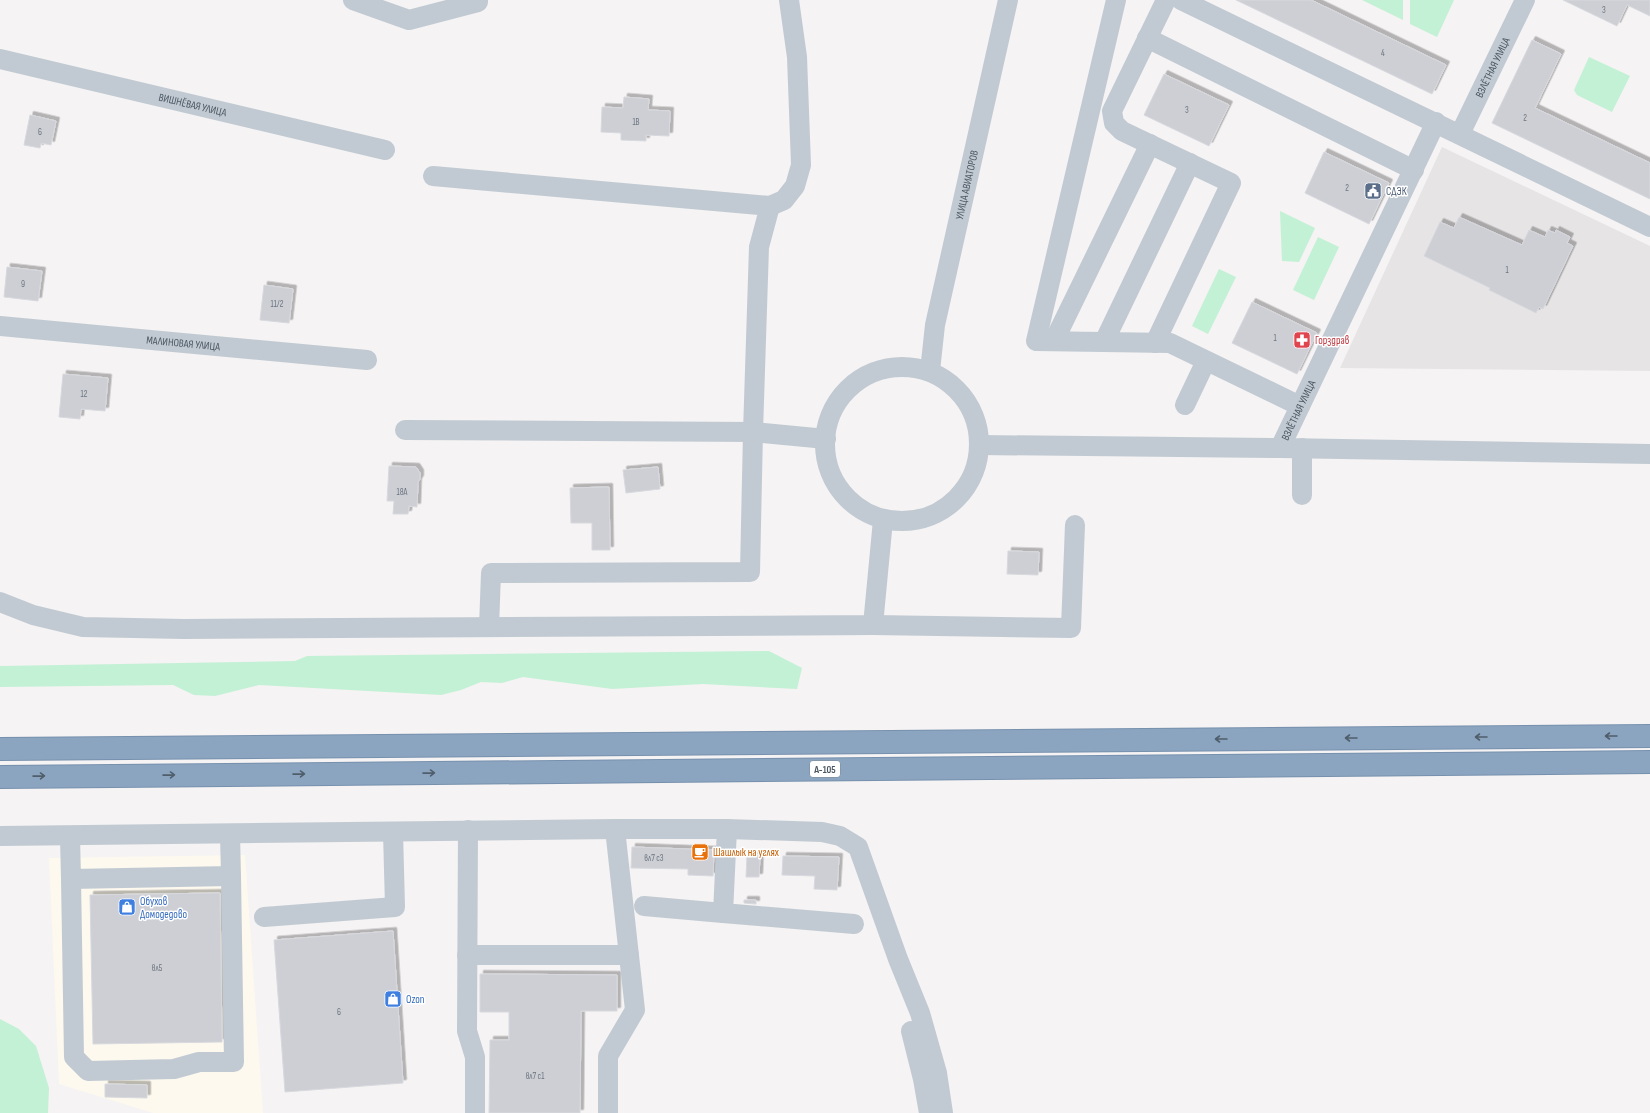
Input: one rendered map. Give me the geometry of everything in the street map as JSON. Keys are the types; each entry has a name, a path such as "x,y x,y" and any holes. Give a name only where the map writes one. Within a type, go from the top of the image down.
{"highway":[{"path":"0,749 1650,736"},
{"name":"А-105","path":"0,777 1650,762"}],"street":[{"path":"353,0 409,20 478,2 478,0"},
{"path":"433,176 770,206 784,200 795,186 801,165 797,57 789,0"},
{"name":"УЛИЦА АВИАТОРОВ","path":"930,371 936,325 1008,0"},
{"path":"1116,0 1036,341 1170,343 1300,406"},
{"path":"1155,343 1231,183 1122,131 1114,123 1112,111 1166,0"},
{"path":"1180,0 1650,226"},
{"name":"ВЗЛЁТНАЯ УЛИЦА","path":"1460,134 1525,0"},
{"path":"1147,38 1414,170"},
{"name":"ВИШНЁВАЯ УЛИЦА","path":"0,60 384,150"},
{"name":"ВЗЛЁТНАЯ УЛИЦА","path":"980,445 1280,448 1300,406 1410,198 1414,170 1436,122"},
{"path":"1054,341 1150,144"},
{"path":"1104,342 1190,163"},
{"path":"489,627 491,573 750,572 759,247 770,206"},
{"name":"МАЛИНОВАЯ УЛИЦА","path":"0,326 367,360"},
{"path":"1185,405 1206,360"},
{"path":"898,366 930,371 956,388 974,414 980,445 974,473 960,496 938,513 911,521 883,520 855,506 834,482 824,452 828,421 843,393 868,374 898,366"},
{"path":"405,430 753,432 826,439"},
{"path":"1280,448 1650,454"},
{"path":"1302,448 1302,496"},
{"path":"873,625 883,520"},
{"path":"0,602 33,615 83,627 184,629 873,625 1071,628 1075,526"},
{"path":"608,1113 608,1056 635,1010 615,829"},
{"path":"723,913 727,829"},
{"path":"0,836 468,830 727,829 822,832 840,836 858,846 898,959 920,1014 937,1073 944,1113"},
{"path":"468,830 467,1031 475,1057 475,1113"},
{"path":"264,917 395,907 393,832"},
{"path":"70,836 74,1057 88,1071 104,1071 174,1069 199,1062 234,1062 230,834"},
{"path":"840,836 907,1017 924,1079 929,1113"},
{"path":"71,879 231,876"},
{"path":"644,906 854,924"},
{"path":"467,955 629,955"}],"shaded area":[{"path":"1442,147 1650,246 1650,371 1340,368"},
{"path":"245,855 263,1113 153,1113 59,1084 49,858"}],"green space":[{"path":"1362,0 1403,0 1403,20"},
{"path":"1410,0 1454,0 1437,37 1410,24"},
{"path":"1589,57 1630,76 1612,112 1577,95 1574,90"},
{"path":"1280,211 1315,228 1299,262 1282,261"},
{"path":"1318,237 1339,247 1314,300 1293,290"},
{"path":"1219,269 1236,277 1208,334 1192,326"},
{"path":"769,651 802,668 797,689 703,684 612,689 523,677 502,683 481,682 461,690 441,695 259,685 215,696 194,695 173,685 0,687 0,666 295,661 307,656"},
{"path":"0,1019 19,1029 36,1046 49,1088 48,1113 0,1113"}],"building":[{"path":"1236,0 1311,0 1446,65 1432,94"},
{"path":"1563,0 1650,0 1650,16 1627,5 1617,26"},
{"path":"1532,40 1561,54 1535,108 1650,163 1650,199 1492,123"},
{"path":"1164,74 1229,105 1209,146 1144,115"},
{"path":"624,97 649,99 648,110 670,111 669,136 646,135 646,141 621,140 621,133 601,132 602,107 623,108"},
{"path":"30,115 56,121 51,145 41,143 40,148 24,145"},
{"path":"1324,152 1389,183 1369,224 1305,193"},
{"path":"1459,217 1522,245 1529,230 1545,237 1548,230 1555,233 1556,230 1570,237 1567,243 1573,246 1543,309 1539,307 1536,313 1489,290 1490,288 1424,256 1440,222 1454,228"},
{"path":"7,267 42,271 38,301 4,297"},
{"path":"264,285 293,289 289,323 260,320"},
{"path":"1252,302 1317,333 1297,374 1232,343"},
{"path":"63,374 108,378 105,411 81,409 80,419 59,417"},
{"path":"389,466 416,467 420,473 420,479 418,482 417,507 409,506 408,514 393,514 394,501 387,501"},
{"path":"658,467 660,489 626,493 623,470"},
{"path":"609,487 610,550 592,550 592,523 571,523 570,488"},
{"path":"1008,551 1039,552 1038,575 1007,574"},
{"path":"632,847 714,850 713,876 688,875 688,869 631,868"},
{"path":"747,855 760,855 759,877 746,877"},
{"path":"783,856 839,857 837,890 814,889 815,876 782,875"},
{"path":"220,893 222,1042 93,1044 90,895"},
{"path":"744,900 756,900 756,904 744,903"},
{"path":"393,931 403,1083 285,1092 274,940"},
{"path":"480,974 617,975 617,1011 581,1011 580,1113 489,1113 490,1040 509,1040 509,1012 480,1012"},
{"path":"105,1084 147,1085 147,1098 105,1097"}],"place":[{"name":"СДЭК","path":"1373,191"},
{"name":"Горздрав","path":"1302,340"},
{"name":"Шашлык на углях","path":"700,852"},
{"name":"Обухов Домодедово","path":"127,907"},
{"name":"Ozon","path":"393,999"}]}
